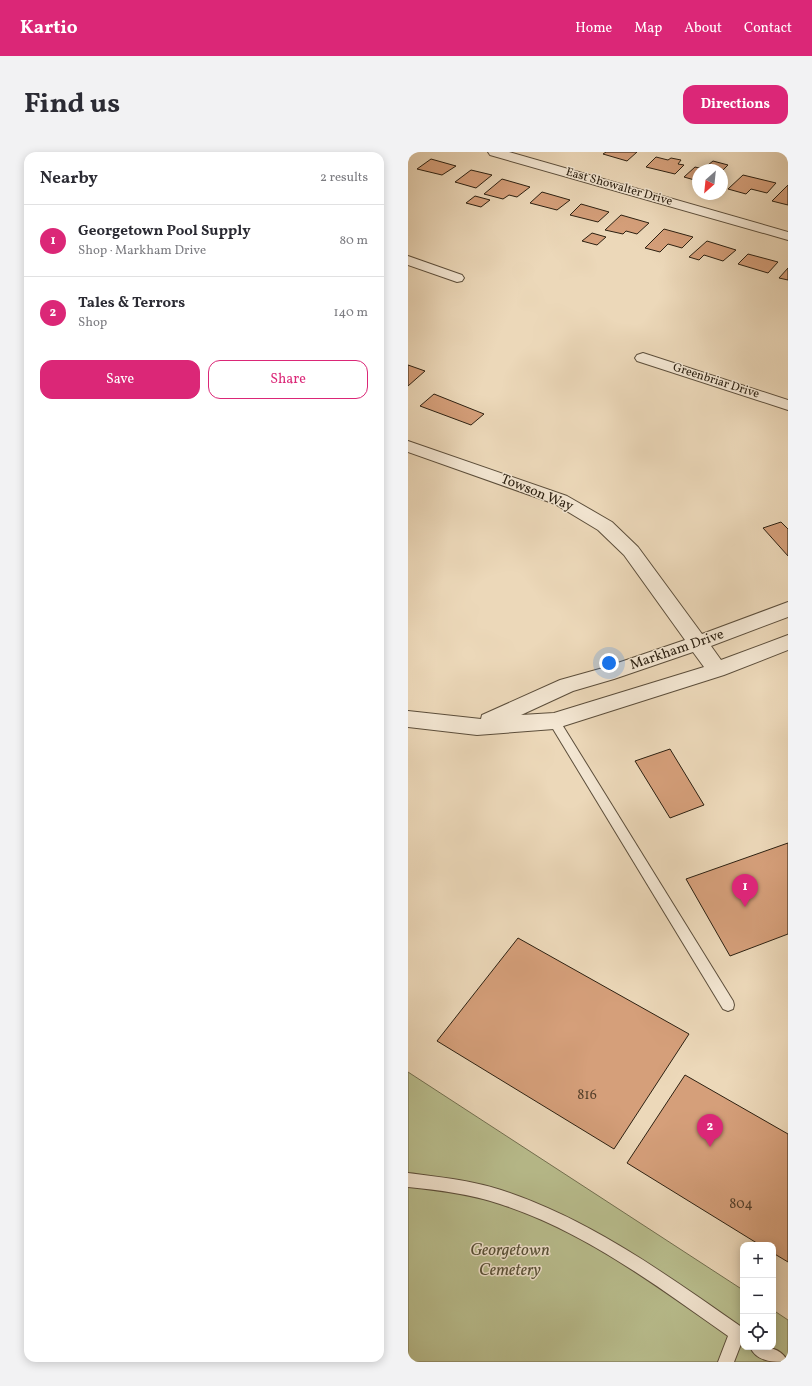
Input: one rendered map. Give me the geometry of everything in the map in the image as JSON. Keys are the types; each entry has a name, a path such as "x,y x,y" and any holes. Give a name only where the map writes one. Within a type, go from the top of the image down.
{"street":[{"name":"East Showalter Drive","path":"495,152 788,236"},
{"path":"408,260 457,278"},
{"name":"Greenbriar Drive","path":"643,358 788,405"},
{"name":"Towson Way","path":"408,446 561,500 600,523 631,551 717,670"},
{"name":"Markham Drive","path":"477,727 567,685 607,674 698,643 788,609"},
{"path":"408,719 477,727 554,721 717,670 788,642"}],"lane":[{"path":"554,721 728,1004"},
{"path":"408,1180 426,1181 469,1188 509,1198 555,1219 616,1251 740,1335 726,1362"},
{"path":"762,1350 780,1362"}],"green space":[{"name":"Georgetown Cemetery","path":"408,1072 740,1288 740,1350 776,1350 776,1312 788,1320 788,1362 408,1362"}],"building":[{"path":"606,152 637,152 627,161 603,154"},
{"path":"656,157 668,160 671,158 681,160 678,164 684,165 675,174 646,167"},
{"path":"431,159 456,166 442,175 417,169"},
{"path":"713,161 724,164 709,164"},
{"path":"471,170 492,175 476,188 455,182"},
{"path":"692,170 692,179 684,177"},
{"path":"743,175 776,183 767,193 751,189 746,194 728,189"},
{"path":"502,179 530,187 517,197 509,195 503,199 484,194"},
{"path":"788,185 788,205 772,201"},
{"path":"542,192 570,200 557,210 530,203"},
{"path":"475,196 490,200 481,207 466,203"},
{"path":"581,204 609,212 598,222 570,215"},
{"path":"621,215 649,223 637,234 626,231 623,234 605,230"},
{"path":"664,229 693,237 682,248 668,244 660,252 645,248"},
{"path":"592,233 606,237 597,245 582,241"},
{"path":"707,241 736,250 723,261 704,255 699,260 689,257"},
{"path":"748,254 778,262 768,273 738,264"},
{"path":"788,268 788,280 779,278"},
{"path":"408,365 425,371 408,386"},
{"path":"434,394 484,414 471,425 420,406"},
{"path":"781,522 788,529 788,556 763,528"},
{"path":"670,749 704,805 670,818 635,761"},
{"path":"788,843 788,934 730,956 686,879"},
{"path":"518,938 689,1034 614,1149 437,1041"},
{"path":"685,1075 788,1134 788,1262 776,1255 776,1242 755,1242 627,1163"}],"place":[{"name":"Georgetown Pool Supply","path":"745,907"},
{"name":"Tales & Terrors","path":"710,1147"}]}
